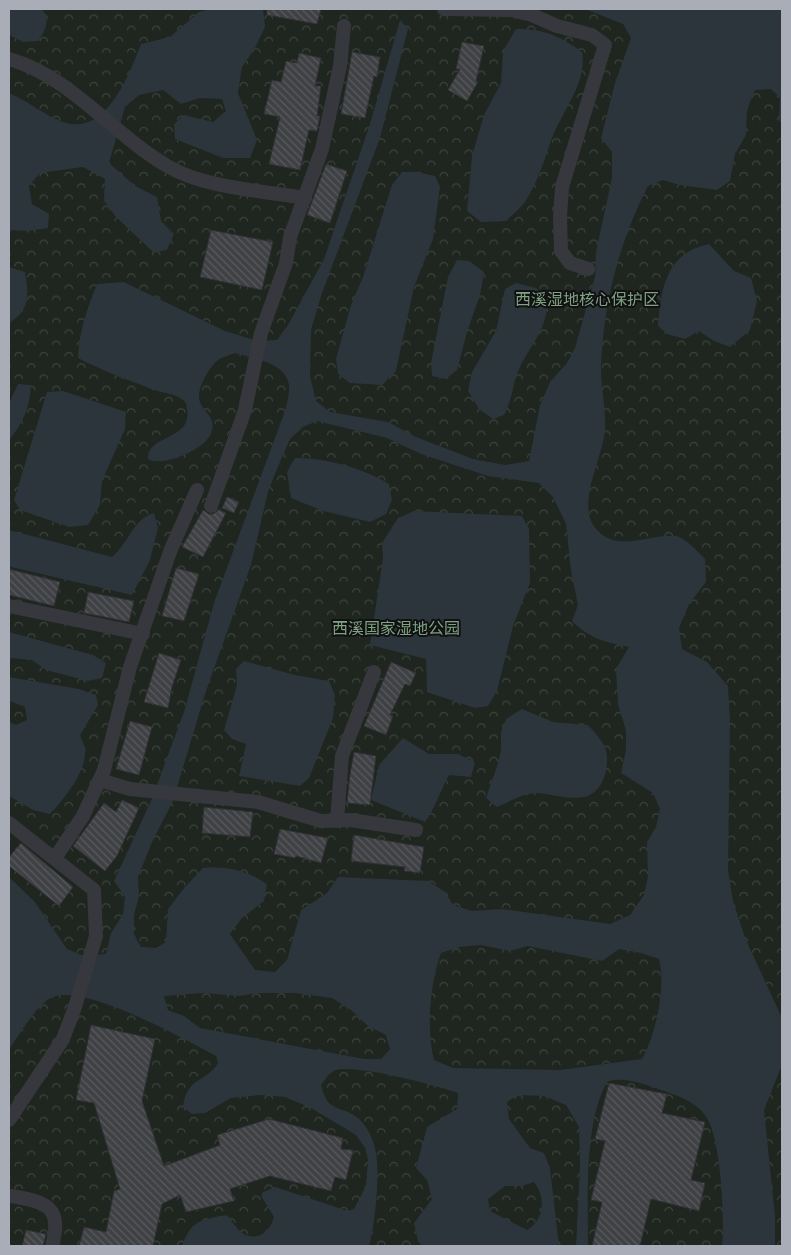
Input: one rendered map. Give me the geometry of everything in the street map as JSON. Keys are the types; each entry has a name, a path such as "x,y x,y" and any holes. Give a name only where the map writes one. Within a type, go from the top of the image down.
{"street":[{"path":"444,9 511,10 592,35 605,45 569,161 562,187 560,210 561,251 570,262 588,269"},
{"path":"211,506 245,410 261,333 286,263 290,237 322,149 340,66 344,26"},
{"path":"9,59 28,65 100,114 170,167 207,181 305,198"},
{"path":"55,858 83,816 100,780 130,667 144,634 171,549 197,490"},
{"path":"9,606 144,634"},
{"path":"337,820 342,756 374,672"},
{"path":"100,780 130,789 258,802 321,820 337,820 416,830"},
{"path":"9,824 94,890 96,936 75,1007 63,1039 9,1120"},
{"path":"10,1198 41,1201 54,1214 56,1230 52,1246"}],"green space":[{"name":"西溪国家湿地公园","path":"9,9 782,9 782,1246 9,1246"}],"shaded area":[{"path":"9,9 42,9 47,21 45,30 38,41 23,42 9,35"},
{"path":"210,9 263,9 265,27 255,48 242,67 238,93 257,140 250,158 223,158 175,139 174,124 184,115 213,122 226,111 222,99 200,98 181,104 163,90 139,95 125,107 109,163 135,186 157,197 161,221 174,234 167,250 153,252 116,217 104,201 105,179 83,167 40,173 29,186 32,204 49,214 48,228 28,231 9,230 9,93 63,122 78,124 92,120 114,100 130,71 141,44 170,37 199,12"},
{"path":"585,9 782,9 782,124 779,120 780,98 771,89 755,90 747,110 746,135 735,154 730,181 717,190 680,185 663,180 648,186 629,229 614,274 605,321 601,368 605,429 589,496 588,509 591,521 598,531 606,537 616,541 636,541 676,536 688,542 705,559 706,582 689,604 679,628 682,649 707,662 728,686 730,721 728,870 733,901 745,938 782,1018 782,1065 764,1110 775,1216 775,1246 722,1246 723,1217 718,1158 710,1125 700,1109 675,1095 650,1086 637,1082 612,1080 607,1082 594,1118 589,1162 588,1246 576,1246 580,1166 579,1127 566,1105 544,1096 518,1095 507,1102 509,1119 530,1148 544,1153 550,1168 559,1246 422,1246 418,1241 414,1223 432,1199 427,1180 416,1168 427,1127 457,1109 458,1093 394,1076 343,1069 332,1072 321,1085 324,1095 332,1105 352,1114 362,1122 374,1144 377,1162 377,1186 369,1246 182,1246 192,1227 206,1219 220,1216 228,1216 241,1232 247,1235 257,1236 262,1234 269,1227 274,1217 261,1196 263,1192 275,1187 348,1211 354,1209 366,1186 368,1160 365,1148 356,1135 311,1108 285,1097 260,1095 231,1098 205,1113 192,1114 183,1107 185,1097 188,1090 218,1063 216,1056 159,1026 111,1005 88,998 68,995 53,997 47,1000 29,1020 9,1049 9,877 35,902 67,949 84,956 106,954 111,933 123,914 125,897 114,881 151,801 184,712 214,603 286,408 289,391 287,377 282,371 267,362 235,353 221,358 207,374 199,392 200,402 213,424 207,439 193,451 173,459 155,461 148,459 149,452 158,442 179,431 184,426 187,419 186,403 175,396 135,383 78,358 82,329 90,302 97,284 124,282 225,331 258,341 277,340 288,325 324,259 370,124 400,20 408,29 380,138 322,293 311,330 310,376 316,401 330,412 388,422 416,437 473,459 505,465 529,461 540,405 550,382 567,363 575,348 595,277 596,252 612,178 612,152 601,138 615,83 631,38 623,24","holes":["317,421 387,438 421,454 488,476 539,483 553,497 566,524 571,571 578,605 572,621 585,632 598,639 629,647 616,669 618,704 626,731 626,750 621,773 653,793 660,809 656,827 647,842 648,876 644,895 630,915 610,924 502,909 472,911 453,905 445,892 428,881 338,877 327,893 301,910 287,960 275,972 255,970 230,934 242,918 264,901 267,884 244,872 220,868 203,868 168,909 166,942 156,948 141,947 134,934 134,915 139,896 138,877 152,842 173,801 205,694 251,565 268,492 290,439 303,427","481,945 510,951 528,946 602,961 619,949 659,959 661,983 658,1010 652,1037 642,1059 560,1070 453,1068 434,1060 430,1034 430,1006 434,978 441,953 459,947","203,993 240,996 256,993 295,993 332,998 351,1010 368,1026 386,1035 390,1049 381,1059 364,1059 200,1028 184,1016 168,1010 164,996","534,1182 542,1201 542,1208 537,1220 527,1230 490,1211 488,1199 505,1186 522,1186"]},
{"path":"516,29 535,30 551,34 582,52 581,75 573,96 552,138 537,179 525,202 506,221 481,222 467,211 472,156 484,115 501,83 503,51"},
{"path":"402,172 417,172 435,176 440,187 433,239 414,287 396,371 382,385 350,383 338,374 336,359 351,305 363,277 392,185"},
{"path":"709,244 734,271 751,278 757,301 750,330 730,347 714,341 699,331 685,339 667,334 658,326 661,298 668,274 683,255"},
{"path":"457,260 469,261 484,272 480,295 467,332 457,370 446,379 432,376 431,363 448,277"},
{"path":"9,267 25,272 27,295 21,313 9,323"},
{"path":"516,283 536,288 548,298 547,310 541,330 517,374 507,410 504,415 493,419 479,409 468,391 472,372 496,331 505,289"},
{"path":"18,384 31,385 29,400 25,414 9,440 9,403"},
{"path":"63,391 126,412 125,429 102,481 100,505 88,525 69,527 20,510 14,500 47,392"},
{"path":"295,458 307,458 344,465 368,473 389,484 392,500 386,514 370,522 323,511 291,498 287,472"},
{"path":"414,511 522,516 529,529 530,583 513,626 497,691 488,706 475,708 427,692 426,659 370,645 383,558 382,543 398,518"},
{"path":"154,513 158,528 150,560 132,595 11,567 9,563 9,530 112,557 118,552 141,520"},
{"path":"9,632 93,655 106,663 102,678 88,681 46,670 32,660 9,658"},
{"path":"244,661 295,675 329,681 335,695 333,718 309,778 300,786 239,776 246,744 232,739 224,730 237,685 236,669"},
{"path":"9,677 79,689 96,695 98,705 80,735 85,751 82,768 62,801 50,814 33,810 9,796 9,722 16,725 27,720 25,707 9,701"},
{"path":"522,709 553,722 588,725 603,743 607,757 604,779 596,791 590,795 577,798 532,793 497,807 486,798 501,751 501,732 506,719"},
{"path":"403,738 429,754 458,754 475,762 471,777 449,775 425,822 371,800 379,765"}],"building":[{"path":"267,9 321,9 317,24 267,15"},
{"path":"462,42 484,46 476,81 478,82 467,101 448,90 460,69 456,69"},
{"path":"352,52 380,57 377,77 374,76 365,118 341,114"},
{"path":"299,53 321,58 315,86 321,86 317,116 320,116 317,131 309,130 300,170 269,164 280,117 264,114 272,80 281,82 286,61 297,63"},
{"path":"326,164 347,171 330,223 307,215"},
{"path":"211,230 273,242 262,290 200,277"},
{"path":"227,497 239,502 234,513 222,508"},
{"path":"203,510 209,514 219,510 226,513 203,557 182,547"},
{"path":"176,568 199,574 184,621 162,616"},
{"path":"9,569 60,582 54,606 9,595"},
{"path":"88,592 134,601 129,622 84,613"},
{"path":"159,653 181,660 172,687 168,708 144,702"},
{"path":"391,662 416,673 410,686 405,684 390,715 393,716 386,735 364,726"},
{"path":"130,721 152,727 139,775 116,769"},
{"path":"354,752 376,756 370,805 347,803"},
{"path":"122,800 139,808 117,856 105,871 73,846 104,803 116,812"},
{"path":"204,807 253,812 250,837 202,833"},
{"path":"280,829 328,838 321,863 296,856 295,858 274,854"},
{"path":"354,835 424,847 420,873 404,871 405,867 351,861"},
{"path":"21,843 73,887 59,906 9,866 9,857"},
{"path":"91,1025 155,1039 142,1101 164,1166 220,1145 217,1135 269,1119 343,1138 341,1149 353,1150 346,1180 335,1177 331,1191 270,1176 230,1189 234,1201 186,1212 180,1195 162,1204 153,1246 79,1246 84,1227 106,1232 114,1191 120,1189 94,1103 76,1100"},
{"path":"609,1083 667,1094 662,1113 705,1122 691,1180 705,1183 699,1211 651,1199 640,1246 592,1246 602,1202 591,1200 605,1141 595,1139"},
{"path":"26,1230 46,1234 43,1246 22,1246"}],"park label":[{"name":"西溪湿地核心保护区","path":"587,299"}]}
